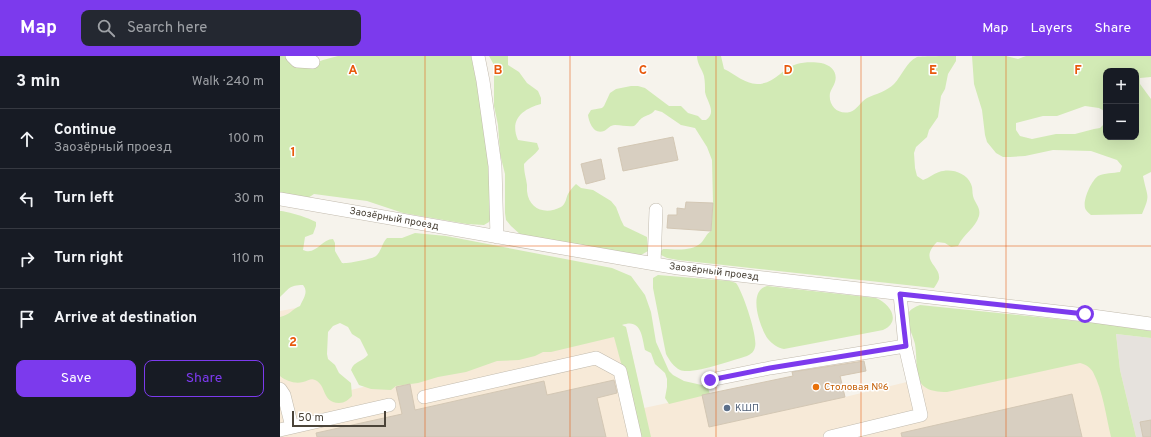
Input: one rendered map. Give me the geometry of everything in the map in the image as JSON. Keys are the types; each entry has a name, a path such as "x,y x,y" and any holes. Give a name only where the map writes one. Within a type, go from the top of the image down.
{"street":[{"path":"292,56 297,61 313,62"},
{"path":"478,56 484,81 494,166 497,237"},
{"name":"Заозёрный проезд","path":"280,199 686,269 1085,314 1151,324"},
{"path":"654,264 656,210"},
{"path":"830,437 921,415 906,346 900,294"},
{"path":"710,380 770,368 906,346"},
{"path":"424,397 596,358 620,371 635,437"},
{"path":"280,389 284,395 286,429 389,406"}],"shaded area":[{"path":"312,305 334,394 621,325 626,327 644,408 793,376 791,368 863,358 866,371 841,376 845,397 1105,334 1116,334 1120,370 1136,437 280,437 280,311"},
{"path":"1116,334 1151,338 1151,437 1136,437 1120,370"}],"green space":[{"path":"280,56 286,56 308,66 338,56 474,56 490,165 491,218 489,222 484,225 467,224 403,213 367,201 314,194 308,198 280,193"},
{"path":"489,56 508,56 508,65 519,72 527,83 538,91 541,98 541,104 523,112 519,116 515,126 518,140 537,143 539,149 524,164 528,197 531,203 539,209 550,211 563,206 569,193 576,184 581,188 593,190 611,201 616,207 624,226 647,237 648,251 641,255 522,236 506,220 505,174 500,154 498,125 494,106 494,65"},
{"path":"697,56 721,56 724,69 744,81 753,84 763,83 774,79 787,69 797,64 812,62 825,64 831,67 835,72 836,78 830,93 832,106 838,111 846,113 852,111 867,98 888,89 897,81 913,59 917,57 930,56 956,56 956,61 948,74 945,89 941,96 938,117 929,130 927,137 916,147 914,153 915,168 917,176 923,180 937,173 948,170 965,176 972,186 973,196 979,208 979,216 975,224 958,246 951,247 945,243 937,242 932,248 930,258 939,274 938,282 934,288 678,260 661,255 661,251 663,249 693,248 701,243 711,231 713,203 712,160 707,147 695,128 681,125 662,112 655,110 642,118 634,126 613,125 600,132 593,128 588,115 591,110 602,108 610,93 616,89 638,86 645,88 669,106 681,106 688,113 698,116 702,120 706,120 711,114 711,110 705,92 704,76"},
{"path":"972,56 1006,56 1018,59 1026,56 1151,56 1151,77 1140,78 1140,84 1151,99 1151,172 1143,176 1147,192 1147,203 1142,214 1091,215 1086,210 1086,197 1092,182 1100,175 1120,172 1122,166 1117,160 1091,151 1053,150 1025,156 1003,157 996,153 987,142 982,110 974,84"},
{"path":"280,211 298,215 316,222 313,234 305,237 303,250 311,251 333,239 335,243 335,251 342,263 349,263 374,257 378,254 387,238 402,238 415,233 446,236 612,268 631,276 645,295 651,312 656,342 669,371 684,381 706,386 710,394 669,404 665,398 667,379 665,373 655,364 651,353 645,350 640,330 637,326 628,323 622,325 626,327 651,437 641,437 614,337 551,352 543,352 535,356 519,360 497,361 466,372 438,377 418,383 396,386 391,390 371,389 359,385 351,370 356,363 368,355 360,339 352,334 348,327 340,323 333,326 328,332 327,354 328,359 335,365 339,373 351,383 352,396 343,402 333,402 329,400 319,382 315,380 312,379 300,383 288,381 280,376 280,317 300,306 305,296 305,288 303,285 295,286 290,288 280,297"},
{"path":"658,275 730,281 736,283 742,295 752,325 755,342 753,352 747,356 703,369 686,371 680,370 676,367 666,354 653,288 653,278"},
{"path":"767,286 876,298 886,304 889,308 892,313 892,322 883,330 784,349 771,343 765,334 759,319 756,302 761,289"},
{"path":"920,305 1105,324 1151,331 1151,338 1116,334 1120,370 1136,437 1111,437 1102,395 1096,379 1093,372 1086,365 1080,363 947,392 935,391 927,388 922,384 917,371 915,344 908,318 910,311"}],"building":[{"path":"673,137 678,160 623,171 618,148"},
{"path":"601,159 605,179 586,184 581,164"},
{"path":"686,202 713,203 711,231 667,228 668,215 677,215 677,208 685,209"},
{"path":"864,361 866,371 840,376 845,397 709,427 702,395 793,376 792,372"},
{"path":"614,380 617,393 597,398 606,437 317,437 316,433 402,414 396,387 410,384 415,410 544,381 547,395"},
{"path":"1072,394 1082,437 902,437 901,433"},
{"path":"1151,420 1151,437 1143,437 1140,422"}],"place":[{"name":"Столовая №6","path":"816,387"},
{"name":"КШП","path":"727,408"}],"route":[{"path":"710,380 770,368 906,346 900,294 1085,314"}]}
